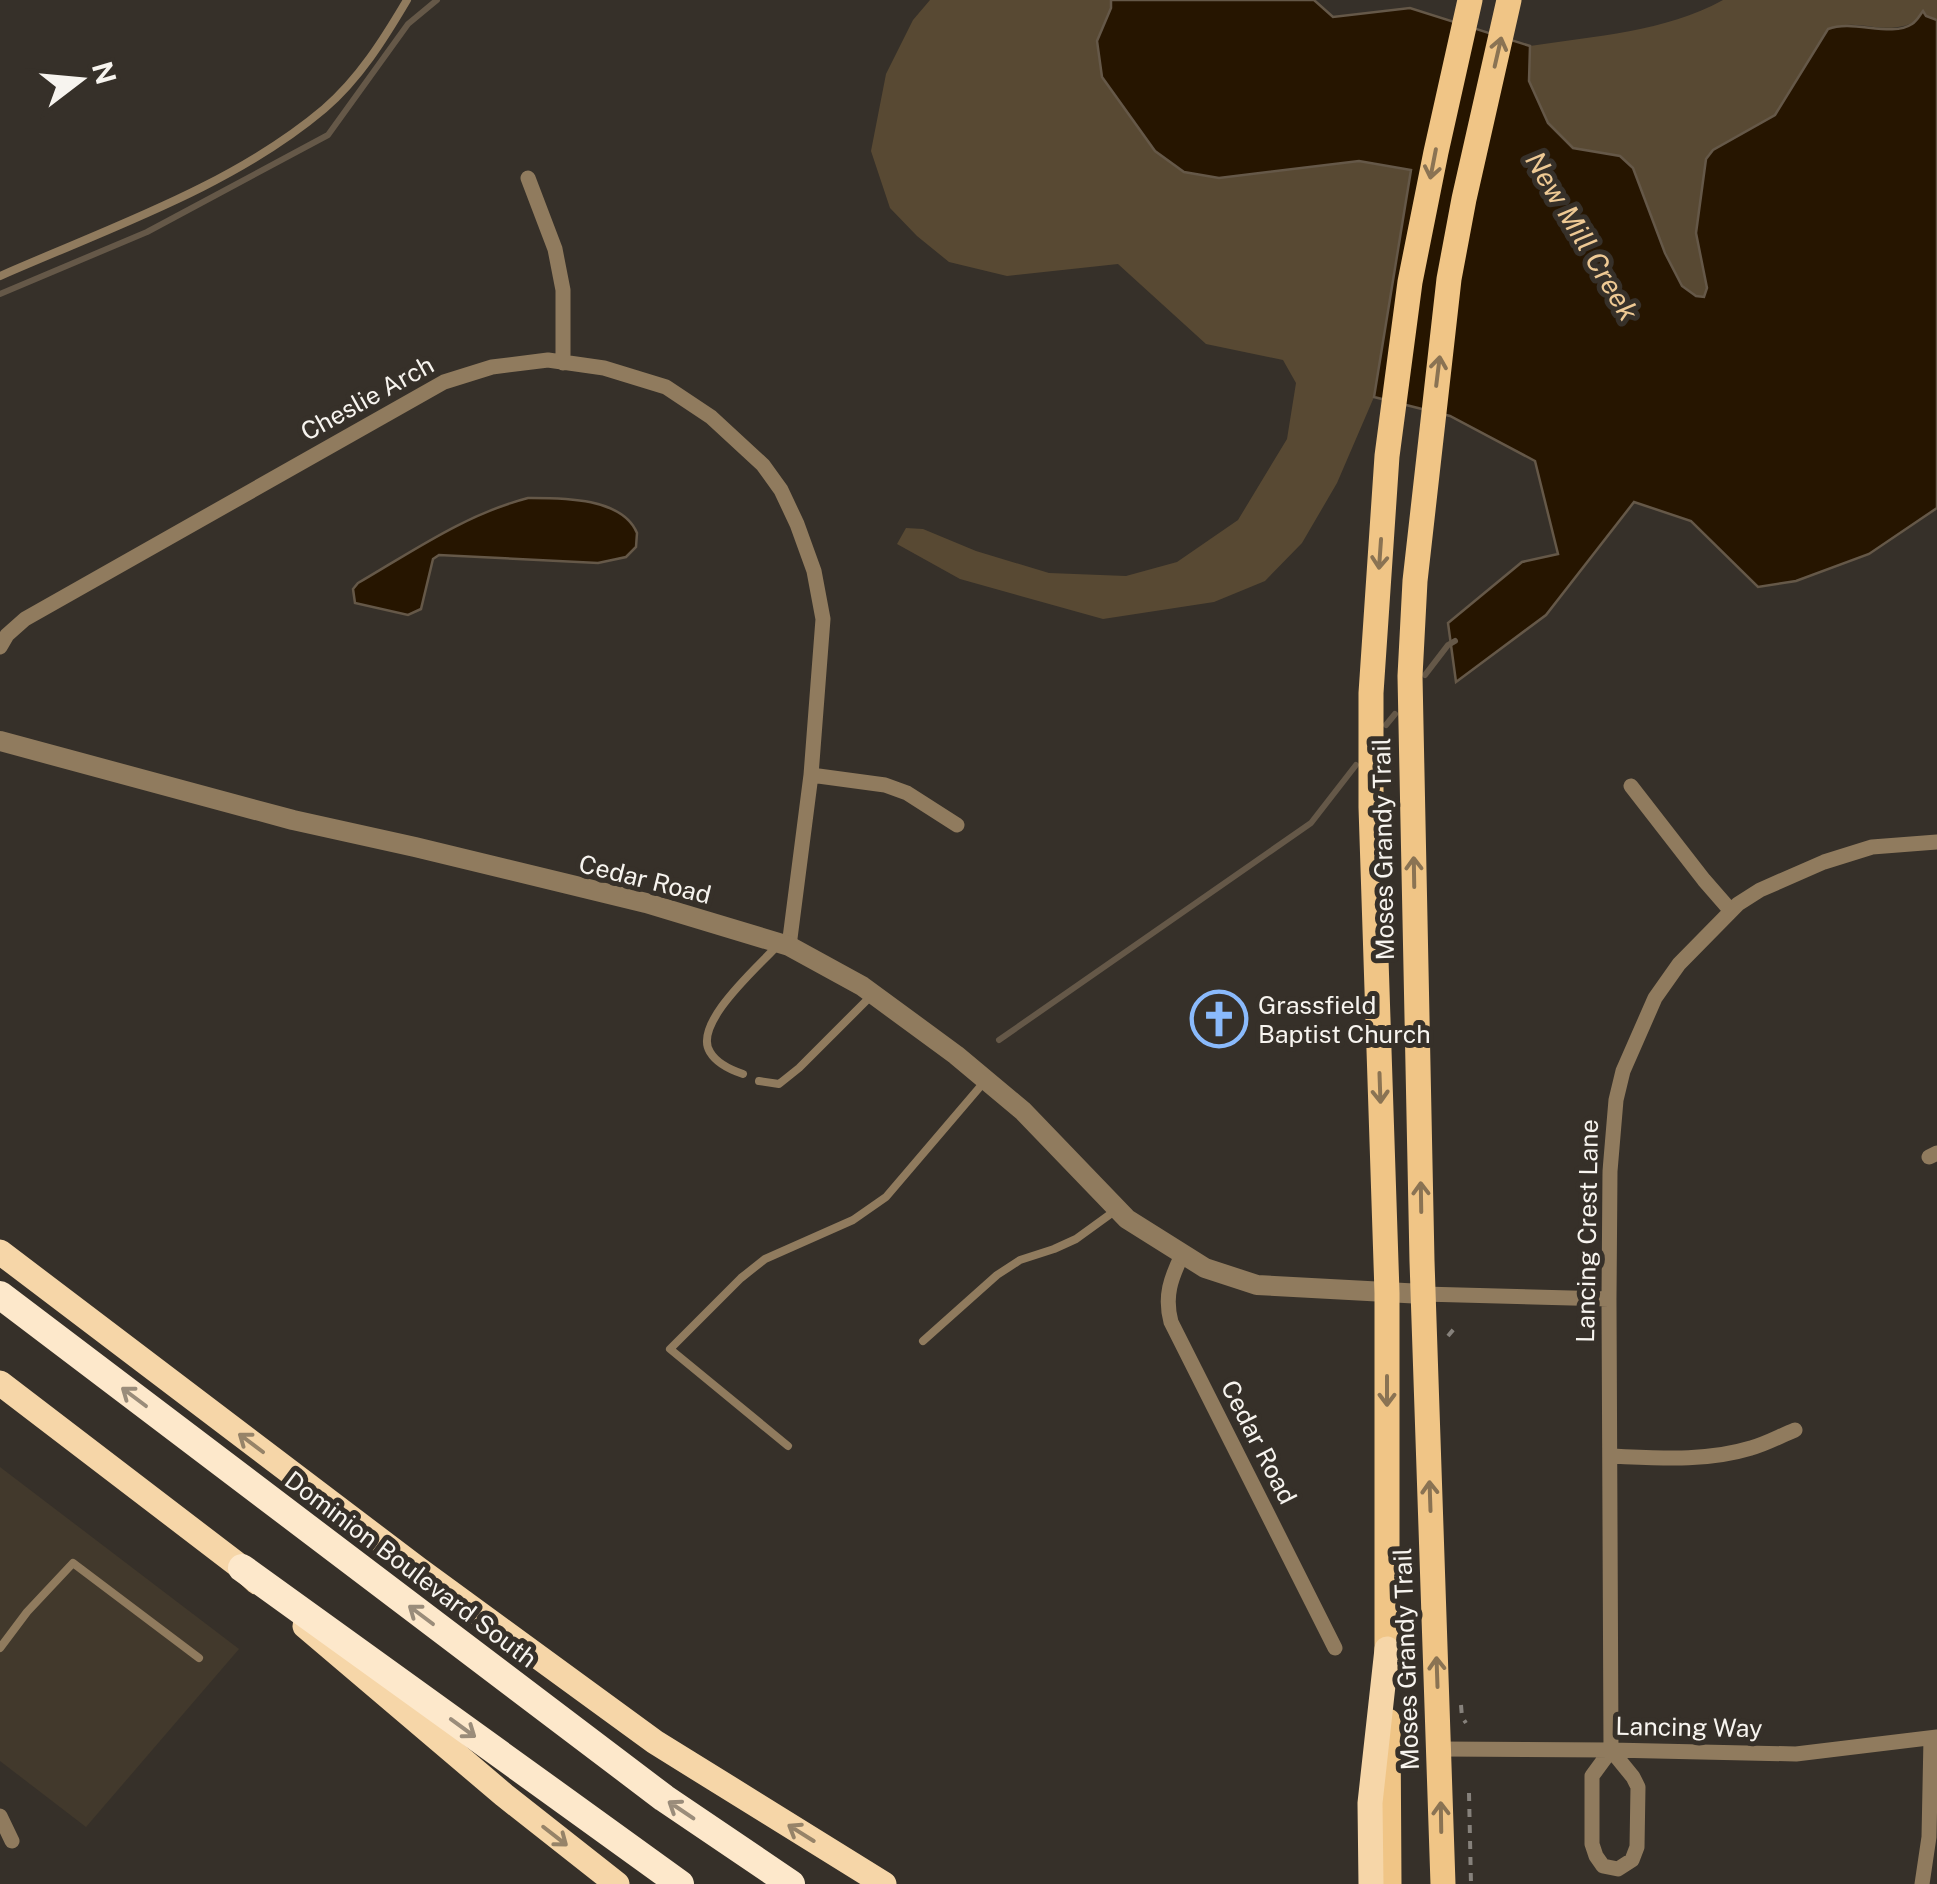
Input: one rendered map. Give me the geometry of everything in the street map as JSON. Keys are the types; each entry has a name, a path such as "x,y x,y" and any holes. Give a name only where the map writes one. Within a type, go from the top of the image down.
{"highway":[{"path":"0,1252 418,1570 655,1742 884,1884"},
{"name":"Dominion Boulevard South","path":"0,1295 664,1798 791,1884"},
{"path":"0,1384 242,1568 680,1884"},
{"path":"242,1568 321,1641 504,1795 618,1884"},
{"path":"1371,1884 1370,1803 1387,1649"}],"main road":[{"name":"Moses Grandy Trail","path":"1389,1884 1387,1293 1371,693 1387,456 1410,282 1470,0"},
{"name":"Moses Grandy Trail","path":"1442,1884 1423,1294 1410,676 1426,468 1450,279 1464,199 1510,0"}],"street":[{"path":"528,178 555,250 563,290 563,362"},
{"name":"Cheslie Arch","path":"0,647 7,634 25,620 444,382 492,367 548,360 604,368 666,388 711,417 762,465 798,524 814,571 823,619 822,657 811,775 784,945"},
{"name":"Cedar Road","path":"0,742 275,815 632,900 784,945 874,994 956,1055 1023,1111 1127,1219 1205,1268 1257,1285 1423,1294"},
{"path":"811,775 886,785 907,792 957,824"},
{"path":"1631,786 1731,910"},
{"name":"Lancing Crest Lane","path":"1611,1750 1608,1300 1612,1132 1623,1071 1655,998 1679,964 1731,910 1760,890 1824,862 1872,848 1937,842"},
{"name":"Cedar Road","path":"1182,1255 1167,1298 1171,1322 1335,1648"},
{"path":"1423,1294 1608,1300"},
{"path":"1611,1456 1710,1457 1752,1448 1795,1430"},
{"path":"1922,1884 1929,1837 1934,1738"},
{"name":"Lancing Way","path":"1440,1750 1796,1754 1934,1738"},
{"path":"1611,1750 1638,1788 1637,1847 1632,1860 1618,1869 1603,1866 1592,1844 1592,1776 1611,1750"},
{"path":"0,1816 12,1841"}],"lane":[{"path":"0,276 154,209 272,149 327,106 378,49 406,0"},
{"path":"743,1074 726,1067 709,1052 706,1040 710,1024 723,1004 784,945"},
{"path":"760,1081 779,1084 800,1068 874,994"},
{"path":"788,1446 670,1349 764,1259 854,1220 886,1198 985,1080"},
{"path":"923,1340 997,1275 1020,1260 1076,1239 1117,1209"},
{"path":"0,1648 73,1563 199,1658"}],"path":[{"path":"1470,1793 1472,1884"}],"shaded area":[{"path":"930,0 1111,0 1097,41 1219,178 1359,161 1412,170 1374,397 1337,483 1302,543 1265,581 1214,602 1103,619 960,579 897,544 906,528 923,529 976,551 1049,573 1126,576 1177,562 1238,520 1287,439 1296,383 1283,360 1206,344 1118,264 1007,276 949,262 890,208 871,151 886,74 913,20"},
{"path":"1723,0 1937,0 1937,20 1926,16 1898,27 1841,25 1828,29 1775,115 1713,150 1706,160 1696,233 1707,288 1705,298 1682,286 1620,156 1573,148 1548,123 1529,81 1530,46 1654,26"},
{"path":"0,1467 239,1649 86,1827 0,1761"}],"water":[{"name":"New Mill Creek","path":"1111,0 1314,0 1333,17 1410,8 1530,46 1529,81 1548,123 1573,148 1620,156 1633,168 1665,253 1682,286 1704,297 1707,288 1696,233 1706,159 1713,150 1775,115 1828,29 1903,28 1914,23 1923,11 1937,20 1937,508 1869,554 1796,581 1758,587 1691,521 1634,502 1546,615 1456,682 1448,623 1522,562 1558,554 1535,461 1450,416 1374,397 1411,170 1359,161 1219,178 1184,172 1155,151 1102,77 1097,41"},
{"path":"528,498 605,506 629,521 637,533 636,547 626,557 598,563 439,555 433,559 421,609 408,615 355,603 353,589 358,583 461,523"}],"waterway":[{"path":"0,294 147,232 328,135 408,24 437,0"},
{"path":"1425,675 1455,641"},
{"path":"1386,725 1395,714"},
{"path":"999,1040 1311,823 1356,765"}],"place":[{"name":"Grassfield Baptist Church","path":"1219,1019"}]}
